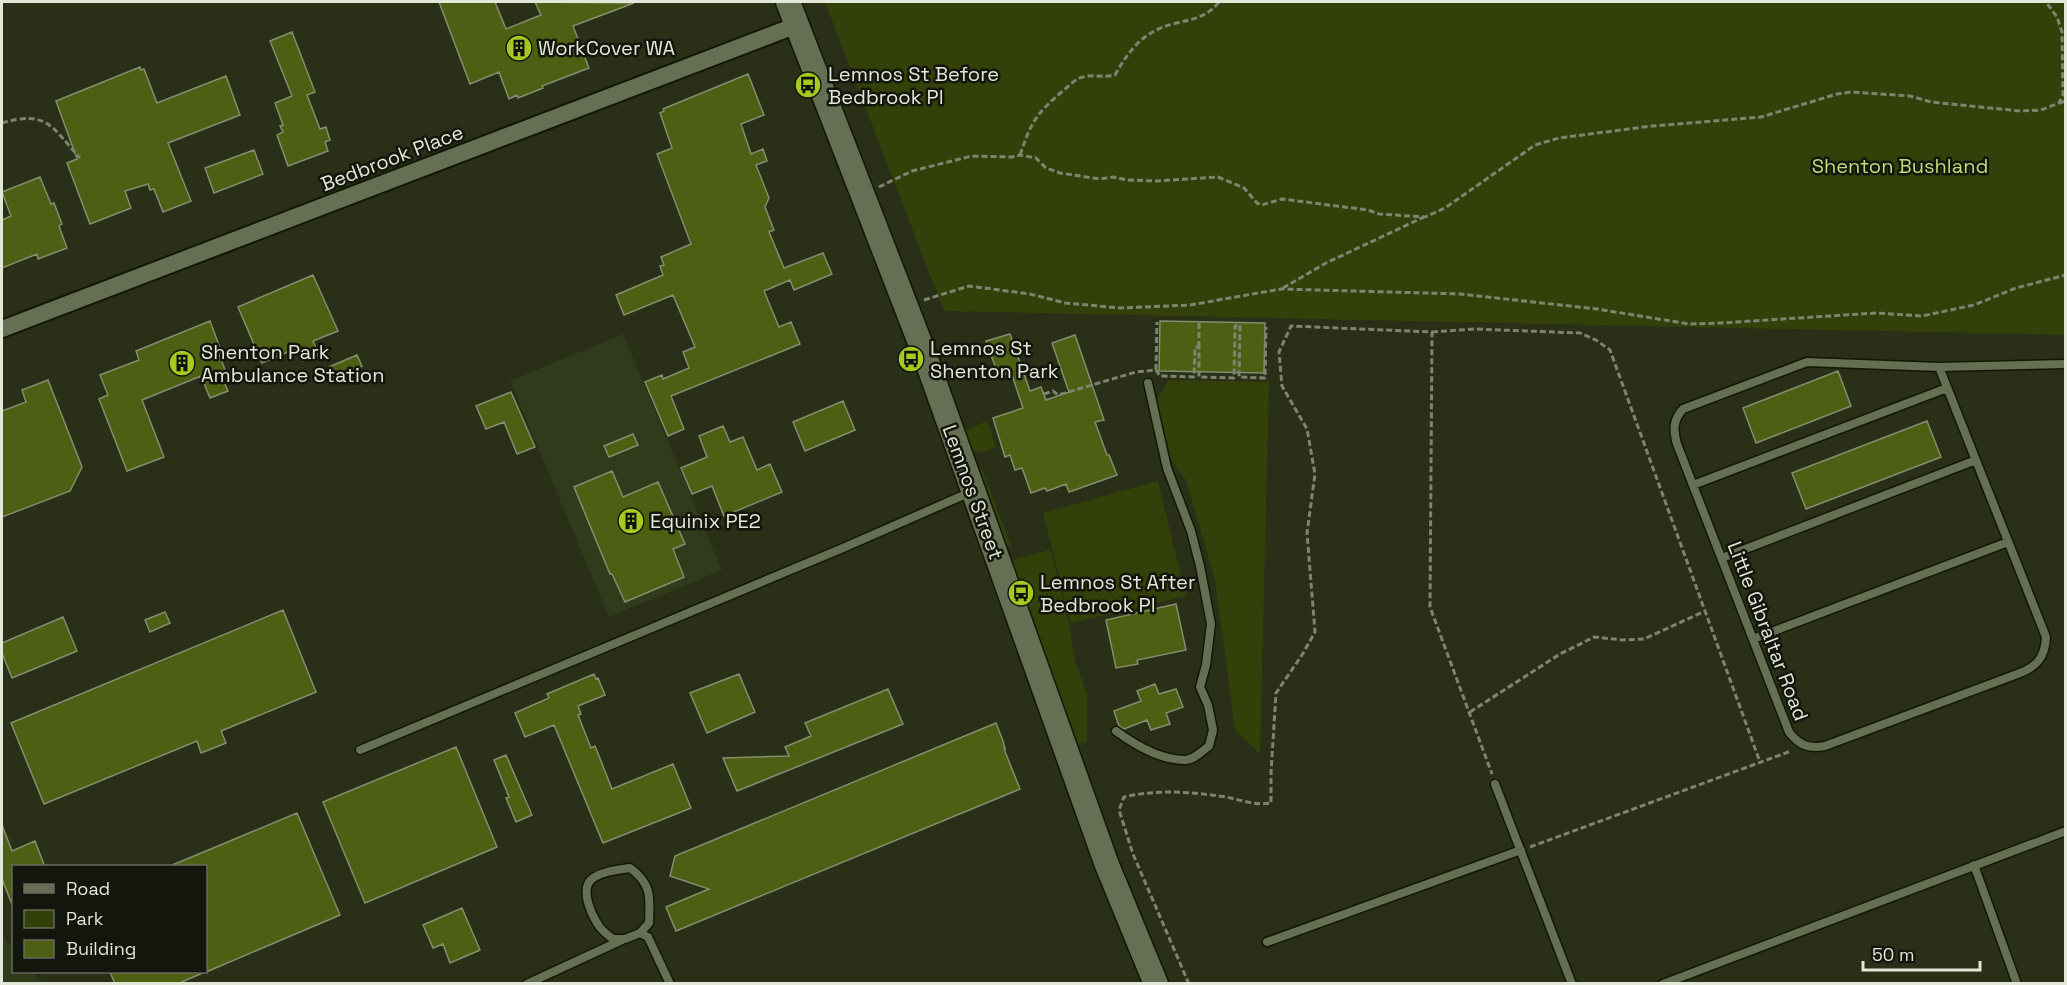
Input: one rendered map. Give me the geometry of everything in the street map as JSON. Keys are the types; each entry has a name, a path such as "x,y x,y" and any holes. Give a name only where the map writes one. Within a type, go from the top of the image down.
{"street":[{"name":"Lemnos Street","path":"788,2 906,306 1107,865 1156,984"},
{"name":"Bedbrook Place","path":"2,329 797,25"}],"lane":[{"name":"Little Gibraltar Road","path":"1939,367 2046,637 2044,654 2031,669 1825,746 1815,748 1804,746 1796,741 1789,732 1674,436 1674,422 1683,409 1807,362 1939,367 2066,364"},
{"path":"1116,731 1133,743 1161,756 1186,760 1209,746 1213,730 1208,705 1200,687 1206,665 1211,624 1204,585 1191,531 1167,468 1148,383"},
{"path":"1693,485 1947,388"},
{"path":"1722,558 1976,460"},
{"path":"360,750 843,548 973,491"},
{"path":"1753,639 2008,542"},
{"path":"1495,784 1572,984"},
{"path":"1663,984 2066,831"},
{"path":"1267,942 1521,850"},
{"path":"1974,865 2017,984"},
{"path":"527,984 640,933 649,923 650,900 644,878 630,868 605,872 591,879 586,889 590,909 600,928 613,939 625,939"},
{"path":"640,933 648,937 670,984"}],"path":[{"path":"1020,154 1030,126 1039,112 1080,77 1115,75 1127,54 1138,41 1172,24 1202,16 1218,2"},
{"path":"2046,2 2057,17 2062,32 2063,95 2059,103"},
{"path":"1281,289 1326,262 1445,208 1535,145 1559,138 1652,126 1761,117 1837,94 1851,92 1910,96 1930,102 2020,111 2042,110 2066,101"},
{"path":"2,123 23,117 45,121 80,158"},
{"path":"862,193 912,171 935,164 972,156 1012,157 1020,154 1036,158 1046,168 1060,173 1100,179 1113,177 1156,181 1218,177 1244,188 1262,206 1289,200 1368,210 1379,214 1425,217"},
{"path":"906,306 969,286 1030,294 1065,303 1121,308 1190,305 1281,289 1460,294 1597,309 1689,324 1876,313 1922,316 1974,305 2016,288 2066,275"},
{"path":"1157,322 1156,370 1160,376 1194,377 1195,347 1199,347"},
{"path":"1199,323 1199,377 1234,378 1235,326 1240,325 1239,377 1265,378 1266,327"},
{"path":"1189,984 1133,854 1119,810 1124,797 1145,792 1203,794 1247,800 1263,805 1271,803 1270,773 1276,693 1315,632 1307,533 1315,474 1307,429 1282,386 1279,352 1291,326 1432,332 1474,329 1580,333 1610,350 1760,762"},
{"path":"1432,332 1430,607 1495,784"},
{"path":"1044,394 1053,391 1058,395 1136,372 1156,370"},
{"path":"1470,712 1560,654 1594,637 1623,640 1644,639 1705,611"},
{"path":"1521,850 1804,746"}],"shaded area":[{"path":"623,334 722,570 609,617 510,381"},
{"path":"2,935 12,948 12,973 33,973 42,983 2,983"}],"green space":[{"name":"Shenton Bushland","path":"825,2 2065,2 2065,335 944,311"},
{"path":"1168,380 1269,382 1260,754 1235,730 1215,580 1186,480 1171,460 1156,402"},
{"path":"987,421 996,447 983,452 971,450 964,431"},
{"path":"981,467 1011,546 1004,545 978,470"},
{"path":"1158,481 1186,596 1071,623 1043,513"},
{"path":"1049,550 1069,624 1075,661 1087,694 1087,741 1076,746 1021,595 1027,592 1022,578 1015,578 1011,564 1015,559"}],"building":[{"name":"WorkCover WA","path":"439,2 495,2 506,29 541,15 535,2 634,3 573,26 589,68 518,98 517,95 509,99 499,72 470,84"},
{"path":"292,32 315,92 307,95 320,129 326,127 330,140 325,142 328,151 288,166 277,135 283,132 280,126 283,125 275,103 292,96 270,41"},
{"path":"140,67 141,70 144,69 157,103 226,76 240,115 168,143 191,201 163,212 154,189 150,190 148,184 125,191 131,208 90,224 67,163 77,159 56,101"},
{"path":"748,74 764,115 741,124 751,154 763,149 767,161 756,165 769,198 765,207 774,230 769,232 784,268 823,253 832,274 794,290 790,280 764,291 779,327 791,322 800,344 671,396 684,429 668,436 645,382 662,375 663,379 689,368 683,352 695,347 673,295 624,315 616,295 663,275 660,266 664,265 661,257 691,244 657,154 672,148 660,113 664,111 663,109"},
{"path":"254,150 263,174 214,193 205,168"},
{"path":"40,177 62,224 59,226 67,248 38,259 37,254 2,268 2,220 11,216 2,192"},
{"path":"313,275 338,331 313,341 319,355 303,361 297,348 262,363 238,307"},
{"path":"210,321 220,348 217,349 229,380 224,382 228,391 210,398 201,376 142,400 164,457 127,471 99,399 108,395 100,375 139,360 136,351"},
{"path":"1160,321 1265,323 1264,373 1159,371"},
{"path":"1010,334 1030,391 1041,387 1046,400 1069,392 1052,343 1075,335 1104,420 1095,422 1117,475 1069,492 1066,484 1047,491 1045,488 1031,493 1022,468 1015,470 1010,455 1005,457 993,418 1023,408 1011,372 999,377 986,341"},
{"path":"357,355 362,366 334,378 329,367"},
{"path":"1838,371 1851,406 1756,443 1743,408"},
{"path":"48,380 82,467 70,491 2,517 2,411 26,402 22,390"},
{"path":"511,392 535,447 517,454 504,422 486,429 476,406"},
{"path":"843,401 855,430 805,451 793,422"},
{"path":"1927,421 1941,457 1806,509 1792,473"},
{"path":"723,426 730,442 743,437 757,470 770,464 782,492 724,516 712,486 692,494 681,468 707,457 699,436"},
{"path":"633,434 638,445 609,457 604,446"},
{"name":"Equinix PE2","path":"612,471 623,497 658,482 685,544 673,549 684,577 625,602 610,574 574,487"},
{"path":"1176,604 1186,650 1137,660 1138,664 1116,668 1106,620"},
{"path":"283,610 316,692 221,731 226,743 201,753 197,741 44,804 11,723"},
{"path":"165,612 170,623 150,632 145,620"},
{"path":"63,617 77,651 12,678 2,653 2,643"},
{"path":"594,674 605,695 578,706 581,714 578,715 591,748 595,746 612,789 673,764 691,808 603,843 554,725 525,737 515,713 549,698 547,694"},
{"path":"739,674 755,712 707,733 690,693"},
{"path":"1155,684 1159,694 1176,689 1183,707 1166,713 1170,724 1151,730 1147,720 1124,729 1119,726 1114,711 1141,701 1137,691"},
{"path":"888,689 903,724 737,791 723,758 789,756 785,747 811,736 805,723"},
{"path":"996,723 1020,789 676,931 666,907 709,889 670,876 675,856"},
{"path":"456,747 497,847 365,903 323,802"},
{"path":"506,755 532,815 516,822 494,760"},
{"path":"297,813 340,915 207,972 207,865 172,865"},
{"path":"2,825 12,851 35,841 44,865 12,865 12,904 2,879"},
{"path":"462,908 480,950 450,963 443,944 433,948 423,925"},
{"path":"110,973 203,973 177,984 115,984"}],"place":[{"name":"WorkCover WA","path":"519,48"},
{"name":"Lemnos St Before Bedbrook Pl","path":"808,85"},
{"name":"Lemnos St Shenton Park","path":"911,359"},
{"name":"Shenton Park Ambulance Station","path":"182,363"},
{"name":"Equinix PE2","path":"631,521"},
{"name":"Lemnos St After Bedbrook Pl","path":"1021,593"}]}
